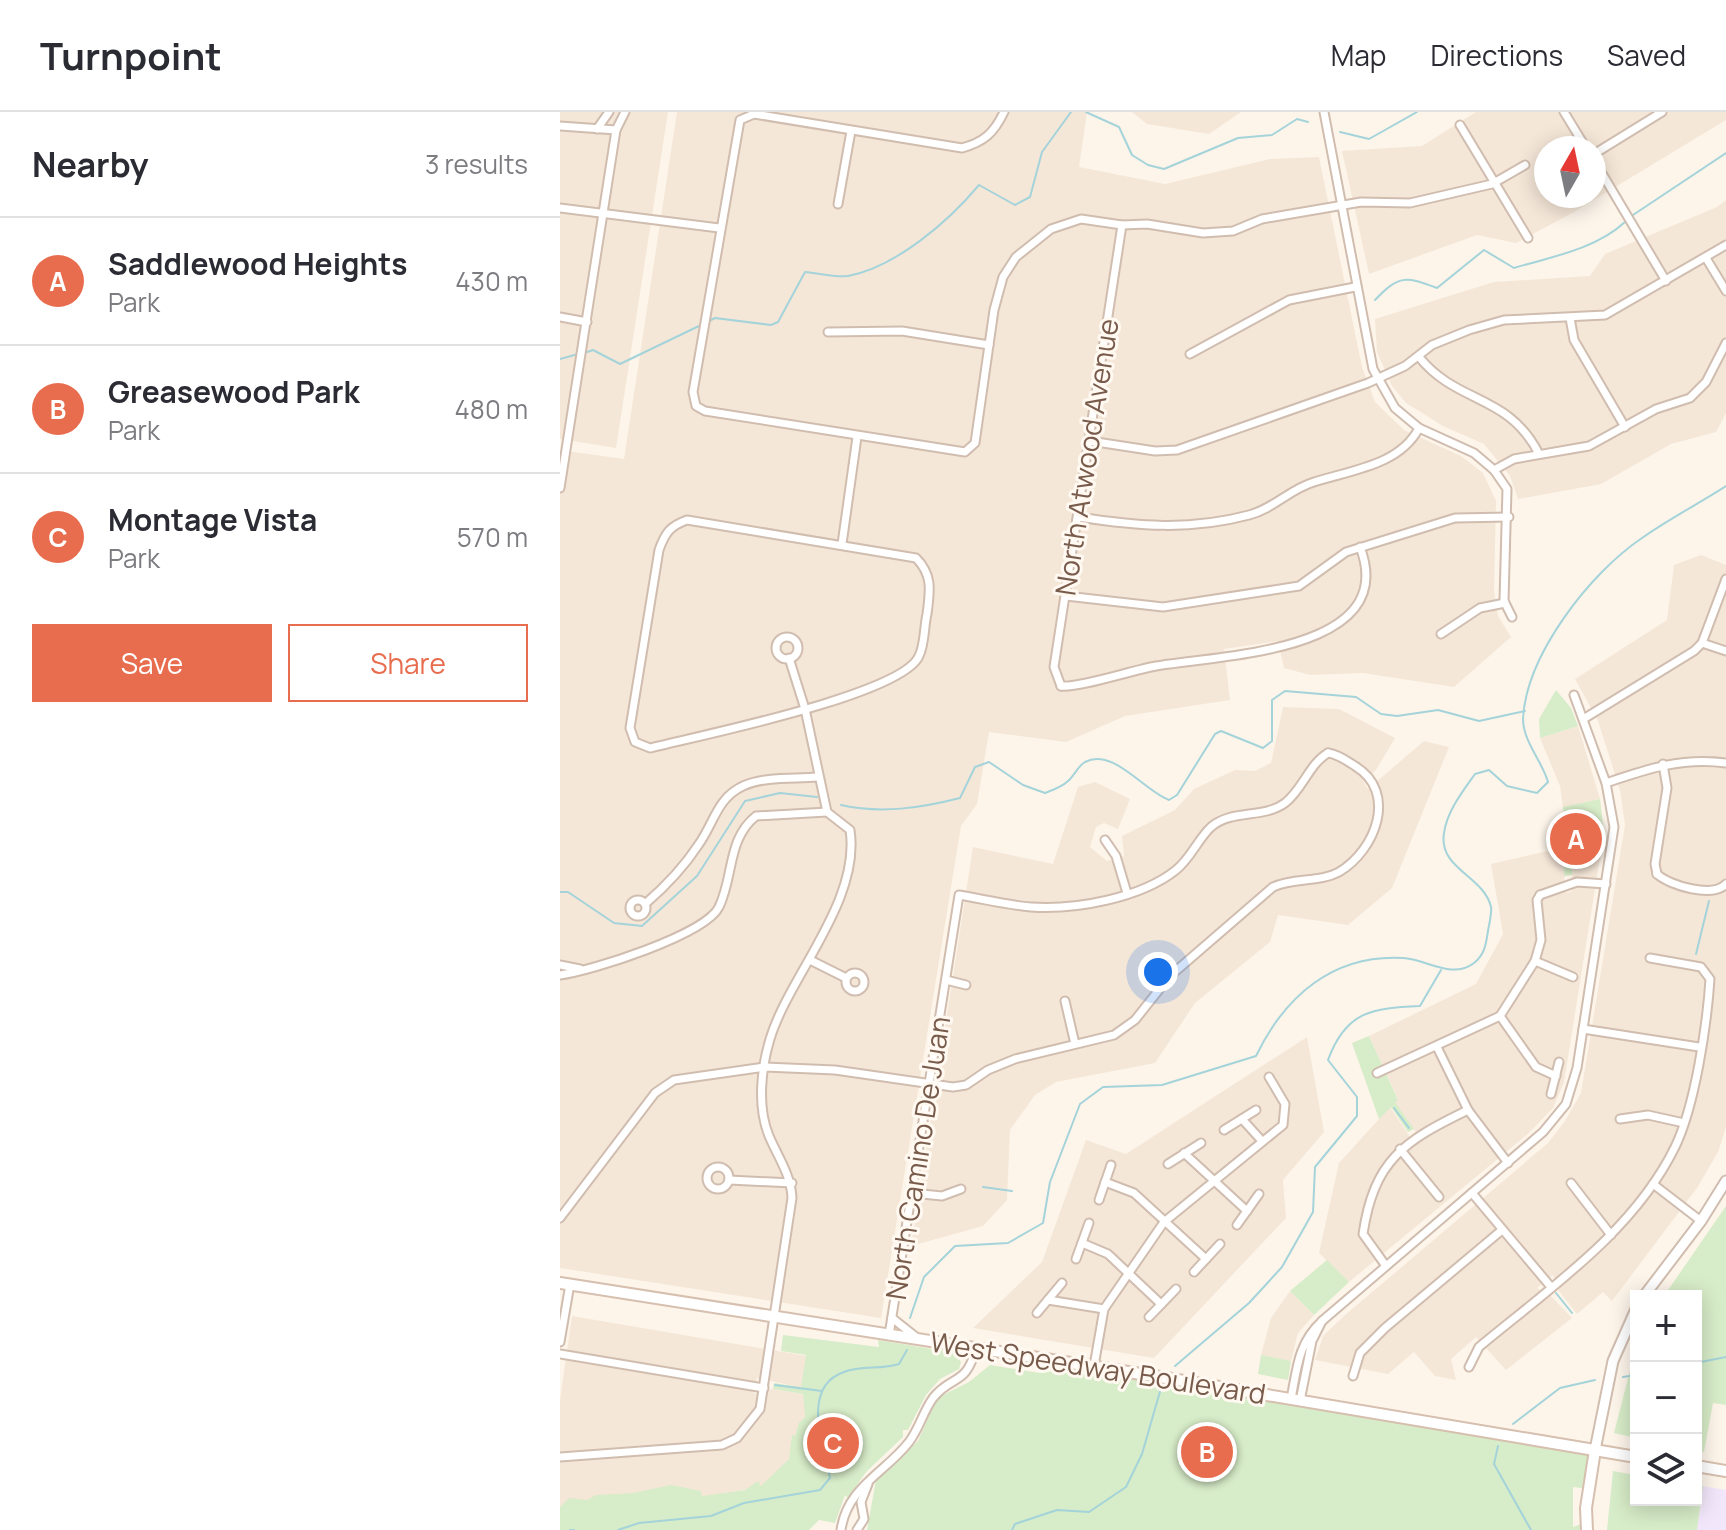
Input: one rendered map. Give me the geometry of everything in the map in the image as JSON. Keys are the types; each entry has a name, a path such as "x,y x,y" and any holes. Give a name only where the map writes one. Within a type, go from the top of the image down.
{"main road":[{"name":"West Speedway Boulevard","path":"565,1283 1094,1366 1630,1456"},
{"path":"1587,1530 1587,1499 1595,1450"},
{"path":"1702,1467 1726,1471"}],"street":[{"path":"597,129 609,112"},
{"path":"560,488 616,130 625,112"},
{"path":"1004,112 996,130 981,143 962,148 745,114 737,127 719,228 693,392 694,406 705,411 857,437 954,452 971,451 975,443 989,345 1003,277 1016,257 1051,229 1081,219 1122,225 1147,224 1203,233 1233,231 1262,219 1339,205 1410,203 1494,183 1525,165"},
{"path":"1324,112 1367,348 1377,378 1395,408 1419,428 1474,453 1494,470 1507,489 1509,517 1505,603 1512,617"},
{"path":"1564,112 1579,136"},
{"path":"1606,147 1662,112"},
{"path":"1460,125 1528,238"},
{"path":"560,126 616,130"},
{"path":"838,204 851,131"},
{"path":"1606,180 1666,281"},
{"path":"560,208 719,228"},
{"name":"North Atwood Avenue","path":"1061,686 1054,667 1122,225"},
{"path":"1090,441 1155,451 1177,450 1377,378 1419,357 1432,345 1504,320 1605,315 1726,245"},
{"path":"1706,258 1726,291"},
{"path":"1190,354 1289,300 1355,287"},
{"path":"560,317 587,322"},
{"path":"1570,318 1574,340 1625,427"},
{"path":"828,332 902,331 989,345"},
{"path":"1494,470 1514,459 1589,446 1696,393 1726,343"},
{"path":"1419,357 1446,385 1507,412 1521,426 1539,454"},
{"path":"1078,517 1164,528 1249,515 1307,484 1395,456 1411,443 1419,428"},
{"path":"842,544 857,437"},
{"path":"1066,596 1163,607 1248,594 1308,582 1337,556 1455,518 1509,517"},
{"path":"687,520 842,544 916,558 927,569 931,587 919,656 909,668 878,686 805,709 650,748 635,742 630,728 659,550 665,533 673,524 687,520"},
{"path":"1058,697 1061,686 1161,665 1262,652 1321,633 1345,618 1365,590 1367,570 1360,547"},
{"path":"1585,718 1694,651 1702,643 1726,579"},
{"path":"1441,634 1480,608 1505,603"},
{"path":"1702,643 1726,651"},
{"path":"560,1457 722,1445 737,1438 760,1409 776,1317 792,1183 768,1134 762,1113 765,1067 770,1038 830,921 853,849 850,830 827,812 817,777 805,709 789,658"},
{"path":"1296,1400 1312,1341 1322,1321 1543,1132 1566,1104 1577,1068 1614,827 1606,783 1585,718 1574,695"},
{"path":"560,1218 608,1150 663,1086 674,1080 765,1067 835,1070 929,1086 966,1085 1003,1063 1114,1035 1135,1020 1169,978 1273,887 1289,880 1337,873 1369,838 1380,812 1374,782 1364,771 1327,750 1301,790 1281,806 1260,813 1232,816 1211,827 1179,868 1156,884 1127,893 1116,856 1105,840"},
{"path":"1606,783 1663,764 1702,760 1726,763"},
{"path":"1663,764 1667,788 1655,875 1666,881 1723,888"},
{"path":"645,904 669,883 702,841 713,814 725,799 743,786 764,780 817,777"},
{"path":"560,975 624,959 697,926 718,909 738,837 756,816 827,812"},
{"path":"1377,1073 1500,1016 1535,961 1541,940 1537,893 1577,882 1606,884"},
{"name":"North Camino De Juan","path":"889,1335 959,895 1029,907 1059,907 1127,893"},
{"path":"1469,1367 1479,1347 1611,1235 1653,1184 1675,1146 1684,1123 1699,1047 1710,983 1709,970 1650,958"},
{"path":"810,960 846,978"},
{"path":"1535,961 1573,977"},
{"path":"560,965 582,969"},
{"path":"1157,970 1169,978"},
{"name":"North Camino De Juan","path":"946,980 966,985"},
{"path":"1065,1001 1075,1044"},
{"path":"1500,1016 1536,1067 1556,1076"},
{"path":"1583,1029 1699,1047"},
{"path":"1437,1047 1468,1110 1508,1163"},
{"path":"1551,1094 1559,1062"},
{"path":"1094,1366 1104,1309 1164,1222 1283,1125 1286,1111 1269,1077"},
{"path":"1224,1130 1256,1110"},
{"path":"1386,1266 1362,1235 1368,1203 1384,1167 1400,1149 1426,1130 1468,1110"},
{"path":"1620,1119 1648,1115 1684,1123"},
{"path":"1242,1119 1262,1141"},
{"path":"1168,1164 1201,1143"},
{"path":"1400,1149 1439,1197"},
{"path":"1184,1153 1247,1211"},
{"path":"1099,1200 1111,1165"},
{"path":"729,1180 792,1183"},
{"path":"1649,1290 1701,1221 1726,1181"},
{"path":"1105,1182 1134,1193 1206,1259"},
{"path":"1571,1183 1611,1235"},
{"path":"1653,1184 1701,1221"},
{"path":"912,1193 942,1196 961,1189"},
{"path":"1472,1193 1551,1287"},
{"path":"1237,1225 1259,1194"},
{"path":"1076,1259 1089,1223"},
{"path":"1353,1376 1360,1353 1376,1336 1502,1230"},
{"path":"1082,1243 1108,1254 1161,1304"},
{"path":"1194,1272 1220,1244"},
{"path":"560,1342 565,1283"},
{"path":"1037,1313 1062,1283"},
{"path":"1149,1317 1176,1289"},
{"path":"1048,1300 1104,1309"},
{"path":"892,1318 921,1340"},
{"path":"1595,1450 1613,1361 1630,1323"},
{"path":"841,1530 842,1519 872,1476 908,1444 935,1395 966,1374 976,1348"},
{"path":"560,1354 764,1388"},
{"path":"842,1519 847,1526 858,1530 864,1519 860,1507 862,1495 872,1476"}],"shaded area":[{"path":"560,112 668,112 616,448 560,439"},
{"path":"677,112 1087,112 1079,167 1165,184 1270,159 1319,157 1362,367 1375,402 1404,430 1461,456 1483,473 1496,501 1494,590 1498,616 1511,637 1454,687 1363,673 1310,675 1284,668 1278,641 1224,649 1230,700 1125,716 1066,742 989,732 977,804 961,826 881,1318 560,1268 560,450 624,459"},
{"path":"1132,112 1241,112 1209,134 1147,124"},
{"path":"1476,112 1726,112 1726,120 1606,193 1606,136 1534,136 1534,208 1581,208 1516,243 1477,235 1369,274 1342,151 1422,146"},
{"path":"1726,200 1726,413 1716,432 1671,444 1601,484 1518,499 1510,476 1484,444 1443,426 1406,403 1392,386 1377,352 1375,319 1494,282 1590,276 1605,254 1717,207"},
{"path":"1701,555 1726,565 1726,1127 1718,1152 1697,1188 1612,1301 1603,1292 1577,1314 1559,1291 1553,1275 1537,1288 1550,1295 1572,1318 1506,1370 1476,1337 1451,1359 1456,1380 1435,1376 1414,1352 1388,1374 1315,1360 1323,1336 1344,1316 1548,1143 1581,1093 1625,825 1620,790 1598,721 1575,679 1667,620 1674,565"},
{"path":"1283,707 1339,709 1395,738 1376,770 1363,781 1368,789 1424,741 1449,747 1392,888 1348,925 1278,915 1270,942 1195,1003 1155,1063 1056,1082 1035,1095 1010,1130 1007,1200 983,1226 911,1246 973,847 1053,864 1078,787 1095,782 1130,799 1118,829 1104,823 1096,827 1090,847 1107,861 1124,856 1122,836 1175,810 1194,789 1235,770 1255,771 1271,763"},
{"path":"1578,726 1600,799 1563,807 1560,786 1540,738"},
{"path":"1604,833 1564,1082 1553,1108 1529,1133 1349,1282 1319,1253 1339,1163 1390,1107 1414,1143 1420,1138 1395,1102 1398,1099 1369,1036 1476,984 1503,934 1491,864 1561,848 1566,893 1572,891 1573,844"},
{"path":"1307,1037 1324,1132 1283,1180 1286,1218 1154,1358 973,1328 1042,1262 1086,1140 1126,1154"},
{"path":"1290,1291 1314,1315 1298,1333 1291,1361 1261,1355 1271,1318"},
{"path":"572,1316 807,1356 803,1388 757,1378 754,1394 773,1389 803,1394 809,1419 792,1461 763,1487 579,1516 560,1509 560,1400"},
{"path":"1703,1486 1726,1490 1726,1530 1697,1530"}],"green space":[{"path":"1556,690 1571,708 1578,726 1540,738 1539,719"},
{"path":"1600,799 1604,833 1573,844 1572,875 1564,876 1563,807"},
{"path":"1369,1036 1398,1100 1395,1102 1414,1129 1408,1132 1391,1107 1379,1119 1352,1043"},
{"path":"1726,1206 1726,1405 1713,1403 1704,1452 1702,1290 1668,1290"},
{"path":"1327,1260 1349,1282 1314,1315 1290,1291"},
{"path":"783,1335 879,1347 878,1340 950,1352 956,1354 961,1362 959,1369 940,1379 926,1395 908,1430 903,1430 903,1437 866,1472 848,1498 845,1495 835,1523 819,1520 809,1530 560,1530 560,1507 569,1498 587,1500 596,1495 633,1493 671,1485 701,1491 702,1496 745,1490 758,1481 761,1486 789,1459 792,1435 795,1436 799,1423 805,1417 803,1394 773,1389 774,1383 801,1387 806,1355 781,1351"},
{"path":"1261,1355 1291,1361 1288,1380 1258,1374"},
{"path":"990,1365 1040,1373 1094,1366 1594,1455 1589,1489 1573,1487 1573,1527 1587,1522 1588,1530 867,1530 876,1480 918,1441 937,1398 969,1382"},
{"path":"1630,1370 1630,1437 1614,1433"},
{"path":"1613,1471 1630,1474 1630,1506 1700,1506 1697,1530 1607,1530"}],"waterway":[{"path":"707,322 715,318 771,325 778,322 805,272 848,276 884,263 920,241 953,213 979,185 1015,205 1030,197 1042,152 1071,112"},
{"path":"1086,112 1119,127 1132,155 1148,165 1164,169 1238,138 1272,135 1297,119 1308,122"},
{"path":"1340,132 1369,139 1417,112"},
{"path":"1633,215 1726,153"},
{"path":"1375,300 1390,286 1403,280 1437,288 1484,250 1514,268 1587,246 1625,222"},
{"path":"584,353 593,350 620,364 701,325"},
{"path":"560,359 578,354"},
{"path":"910,1318 924,1277 955,1246 1008,1243 1043,1223 1050,1182 1080,1104 1103,1087 1162,1085 1256,1056 1281,1015 1297,998 1333,971 1355,963 1403,958 1457,970 1478,960 1486,944 1491,907 1480,887 1454,864 1444,845 1444,833 1452,809 1475,774 1489,770 1507,786 1537,793 1548,782 1526,735 1523,719 1527,694 1548,643 1582,594 1622,553 1726,486"},
{"path":"841,805 901,809 960,798 975,767 989,762 1023,785 1045,793 1066,783 1085,762 1096,759 1117,765 1169,800 1177,795 1215,734 1221,731 1263,748 1272,741 1272,700 1285,691 1356,697 1381,714 1397,716 1438,710 1479,721 1525,711"},
{"path":"560,892 568,892 614,923 642,926 697,876 745,801 780,793 817,797"},
{"path":"1696,954 1709,901"},
{"path":"1175,1366 1249,1303 1282,1267 1313,1212 1315,1167 1357,1116 1357,1097 1328,1060 1343,1031 1363,1015 1375,1011 1420,1006 1441,970"},
{"path":"1394,1108 1409,1128"},
{"path":"983,1187 1012,1191"},
{"path":"1556,1293 1572,1313"},
{"path":"618,1530 639,1523 711,1516 744,1503 820,1490 830,1478 818,1419 822,1391 831,1380 844,1372 899,1364 907,1350"},
{"path":"1701,1362 1726,1357"},
{"path":"1623,1377 1630,1376"},
{"path":"1513,1424 1560,1388 1595,1380"},
{"path":"775,1385 822,1391"},
{"path":"1012,1530 1015,1524 1057,1510 1089,1512 1126,1487 1142,1454 1161,1388"},
{"path":"1498,1446 1494,1464 1531,1530"}],"place":[{"name":"Saddlewood Heights","path":"1576,839"},
{"name":"Montage Vista","path":"833,1443"},
{"name":"Greasewood Park","path":"1207,1452"}]}
